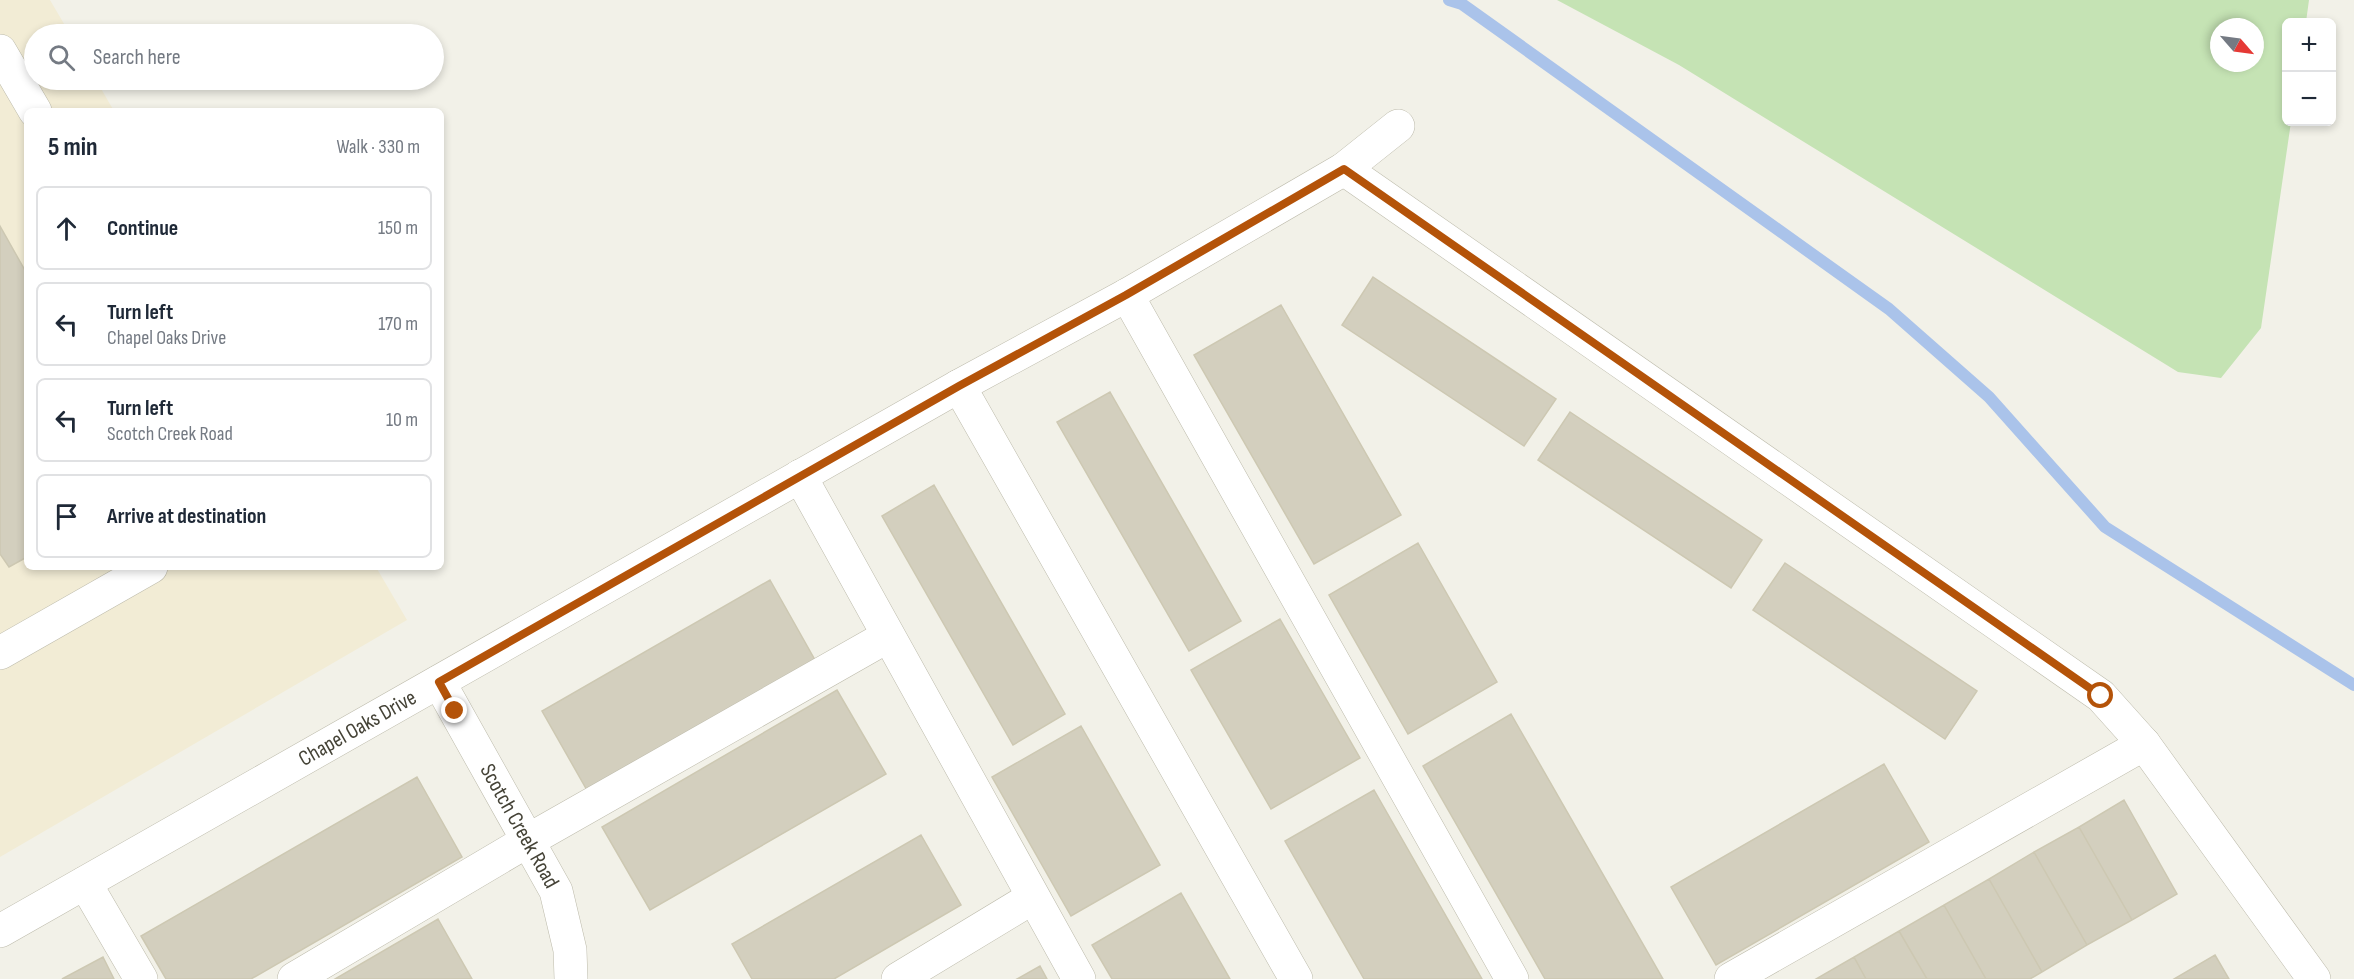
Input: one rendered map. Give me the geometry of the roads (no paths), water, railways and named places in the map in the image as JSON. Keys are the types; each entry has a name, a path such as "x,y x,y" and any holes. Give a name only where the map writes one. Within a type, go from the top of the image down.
{"street":[{"path":"0,51 33,108"},
{"name":"Chapel Oaks Drive","path":"0,931 959,386 1126,295 1344,169 1398,126"},
{"path":"1344,169 2101,696 2144,744 2314,979"},
{"path":"1126,295 1512,979"},
{"path":"959,386 1296,979"},
{"path":"800,476 1078,979"},
{"path":"0,653 146,570"},
{"path":"294,979 529,840 888,636"},
{"name":"Scotch Creek Road","path":"439,682 556,891 570,950 571,979"},
{"path":"1731,979 2144,744"},
{"path":"85,883 141,979"},
{"path":"898,979 1032,898"}],"waterway":[{"path":"1449,0 1462,4 1889,309 1989,397 2105,527 2354,685"}]}
